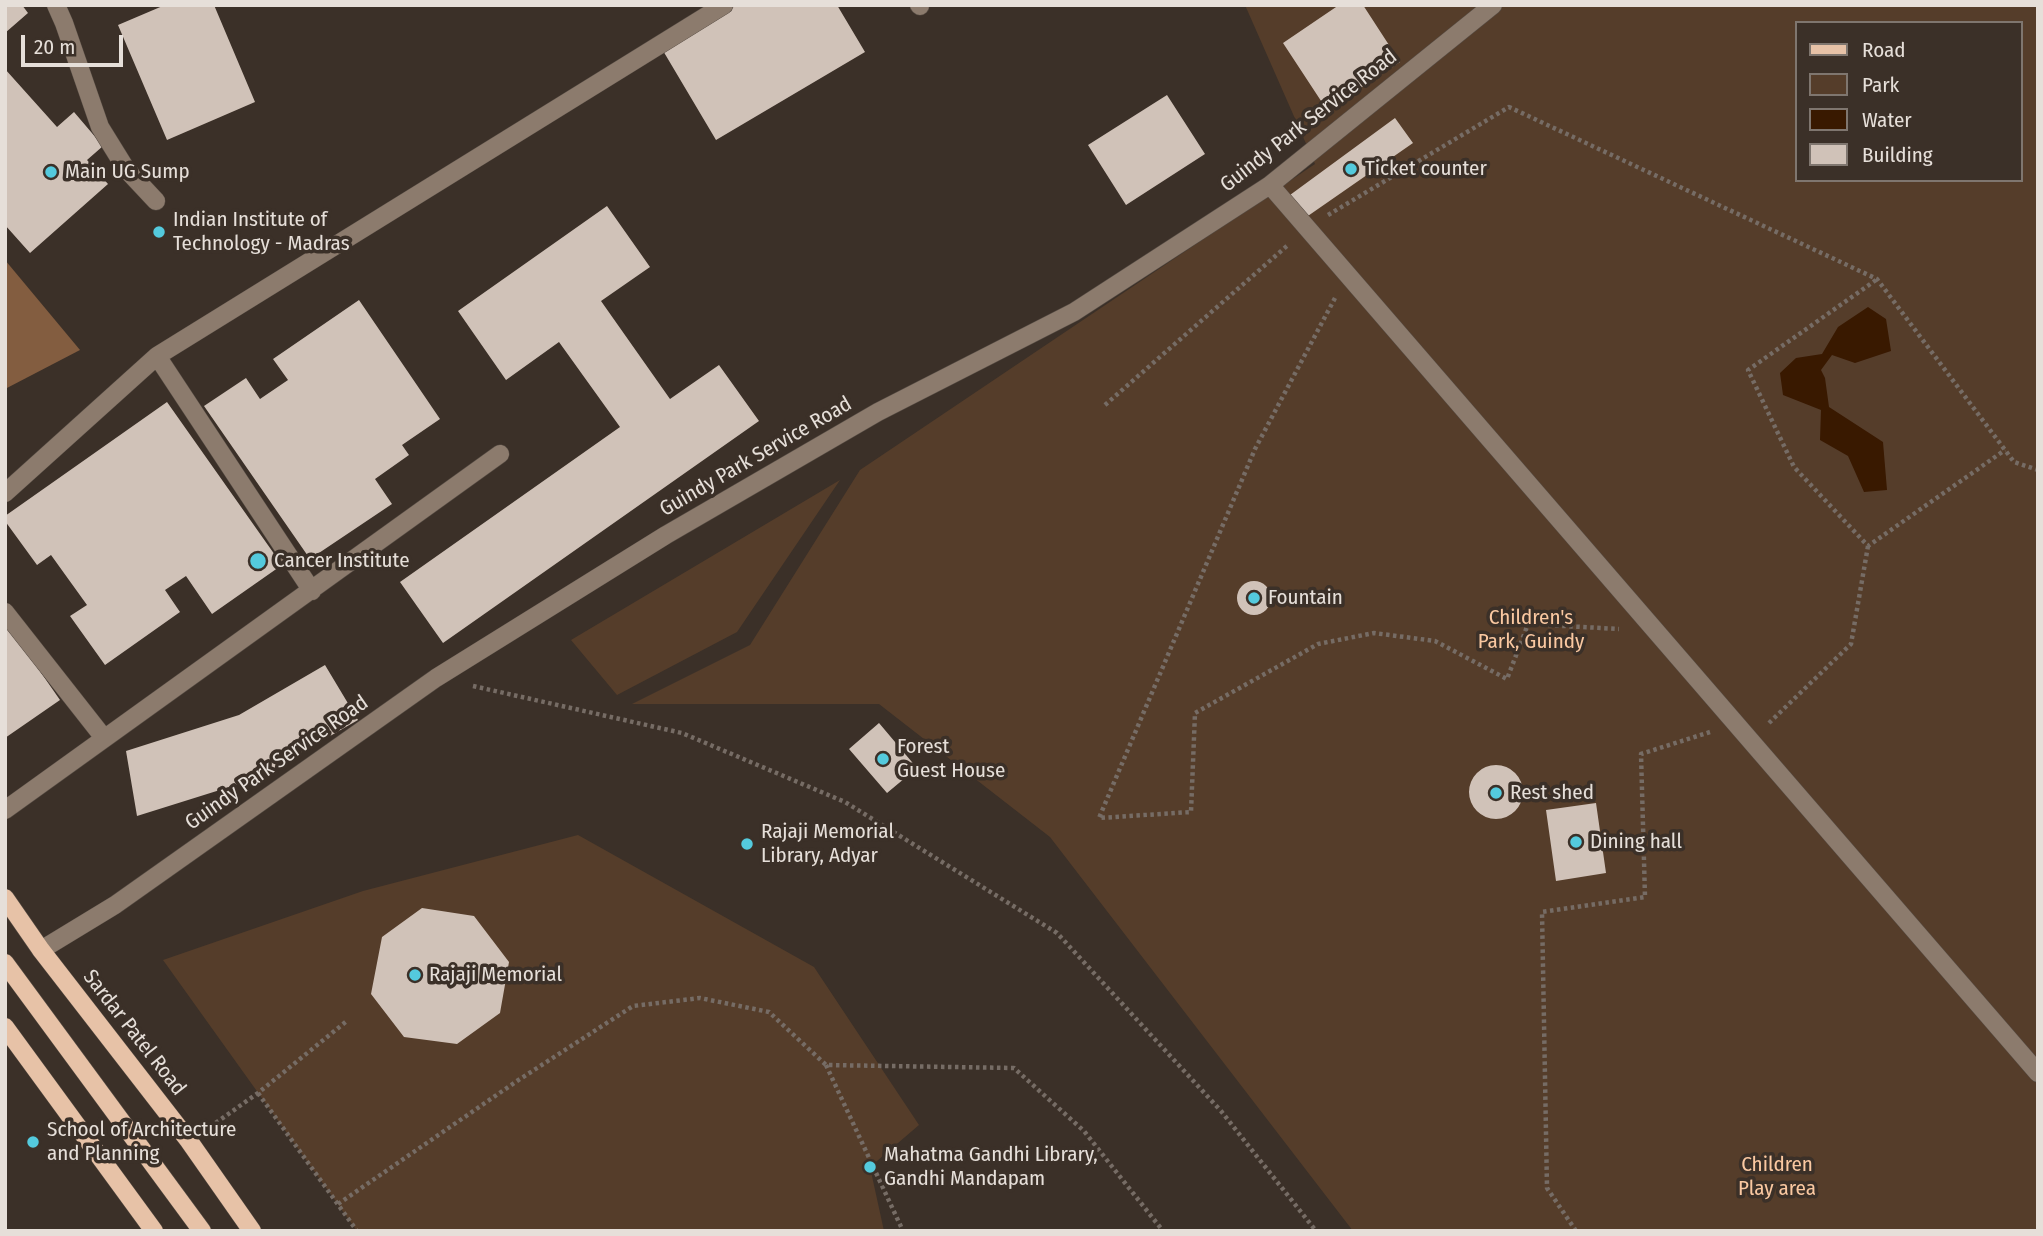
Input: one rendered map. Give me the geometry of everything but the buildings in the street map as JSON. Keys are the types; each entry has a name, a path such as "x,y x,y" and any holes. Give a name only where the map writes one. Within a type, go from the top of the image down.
{"main road":[{"name":"Sardar Patel Road","path":"5,898 41,950 189,1141 252,1231"},
{"path":"5,962 202,1231"},
{"path":"5,1027 154,1231"}],"lane":[{"path":"56,5 100,127 126,169 156,201"},
{"path":"5,493 157,356 724,5"},
{"name":"Guindy Park Service Road","path":"41,950 126,897 436,678 666,535 866,419 1074,312 1270,185 1493,5"},
{"path":"1270,185 2038,1073"},
{"path":"157,356 312,591"},
{"path":"5,810 500,454"},
{"path":"5,612 104,738"}],"path":[{"path":"1105,405 1308,228 1509,107 1877,279 2014,462 2038,470"},
{"path":"1348,274 1255,449 1099,818 1191,812 1195,713 1318,644 1374,634 1435,641 1507,679 1528,624 1611,630 1652,626"},
{"path":"1868,547 1794,467 1748,370 1877,279"},
{"path":"1751,741 1851,644 1868,547 2004,450"},
{"path":"436,678 682,733 845,802 1057,933 1221,1111 1315,1231"},
{"path":"1576,1231 1548,1188 1542,912 1645,897 1641,754 1736,724"},
{"path":"338,1204 517,1081 633,1006 700,998 769,1012 826,1065 903,1231"},
{"path":"189,1141 258,1093 348,1020"},
{"path":"826,1065 1014,1069 1084,1131 1163,1231"},
{"path":"258,1093 357,1231"}],"green space":[{"name":"Children's Park, Guindy","path":"1245,5 2038,5 2038,1231 1353,1231 1050,837 879,704 632,704 750,645 860,470 1315,164"},
{"path":"840,480 737,632 617,695 571,640"},
{"path":"578,835 814,967 919,1125 870,1167 884,1231 357,1231 163,960 363,891"}],"shaded area":[{"path":"5,260 80,350 5,389"}],"water":[{"path":"1868,307 1886,319 1891,351 1855,363 1832,355 1821,370 1825,378 1829,407 1883,442 1887,490 1864,492 1848,456 1820,440 1821,410 1783,395 1780,373 1796,358 1822,354 1838,327"}],"place":[{"name":"Ticket counter","path":"1351,169"},
{"name":"Main UG Sump","path":"51,172"},
{"name":"Indian Institute of Technology - Madras","path":"159,232"},
{"name":"Cancer Institute","path":"258,561"},
{"name":"Fountain","path":"1254,598"},
{"name":"Forest Guest House","path":"883,759"},
{"name":"Rest shed","path":"1496,793"},
{"name":"Dining hall","path":"1576,842"},
{"name":"Rajaji Memorial Library, Adyar","path":"747,844"},
{"name":"Rajaji Memorial","path":"415,975"},
{"name":"School of Architecture and Planning","path":"33,1142"},
{"name":"Mahatma Gandhi Library, Gandhi Mandapam","path":"870,1167"}],"park label":[{"name":"Children Play area","path":"1777,1177"}]}
